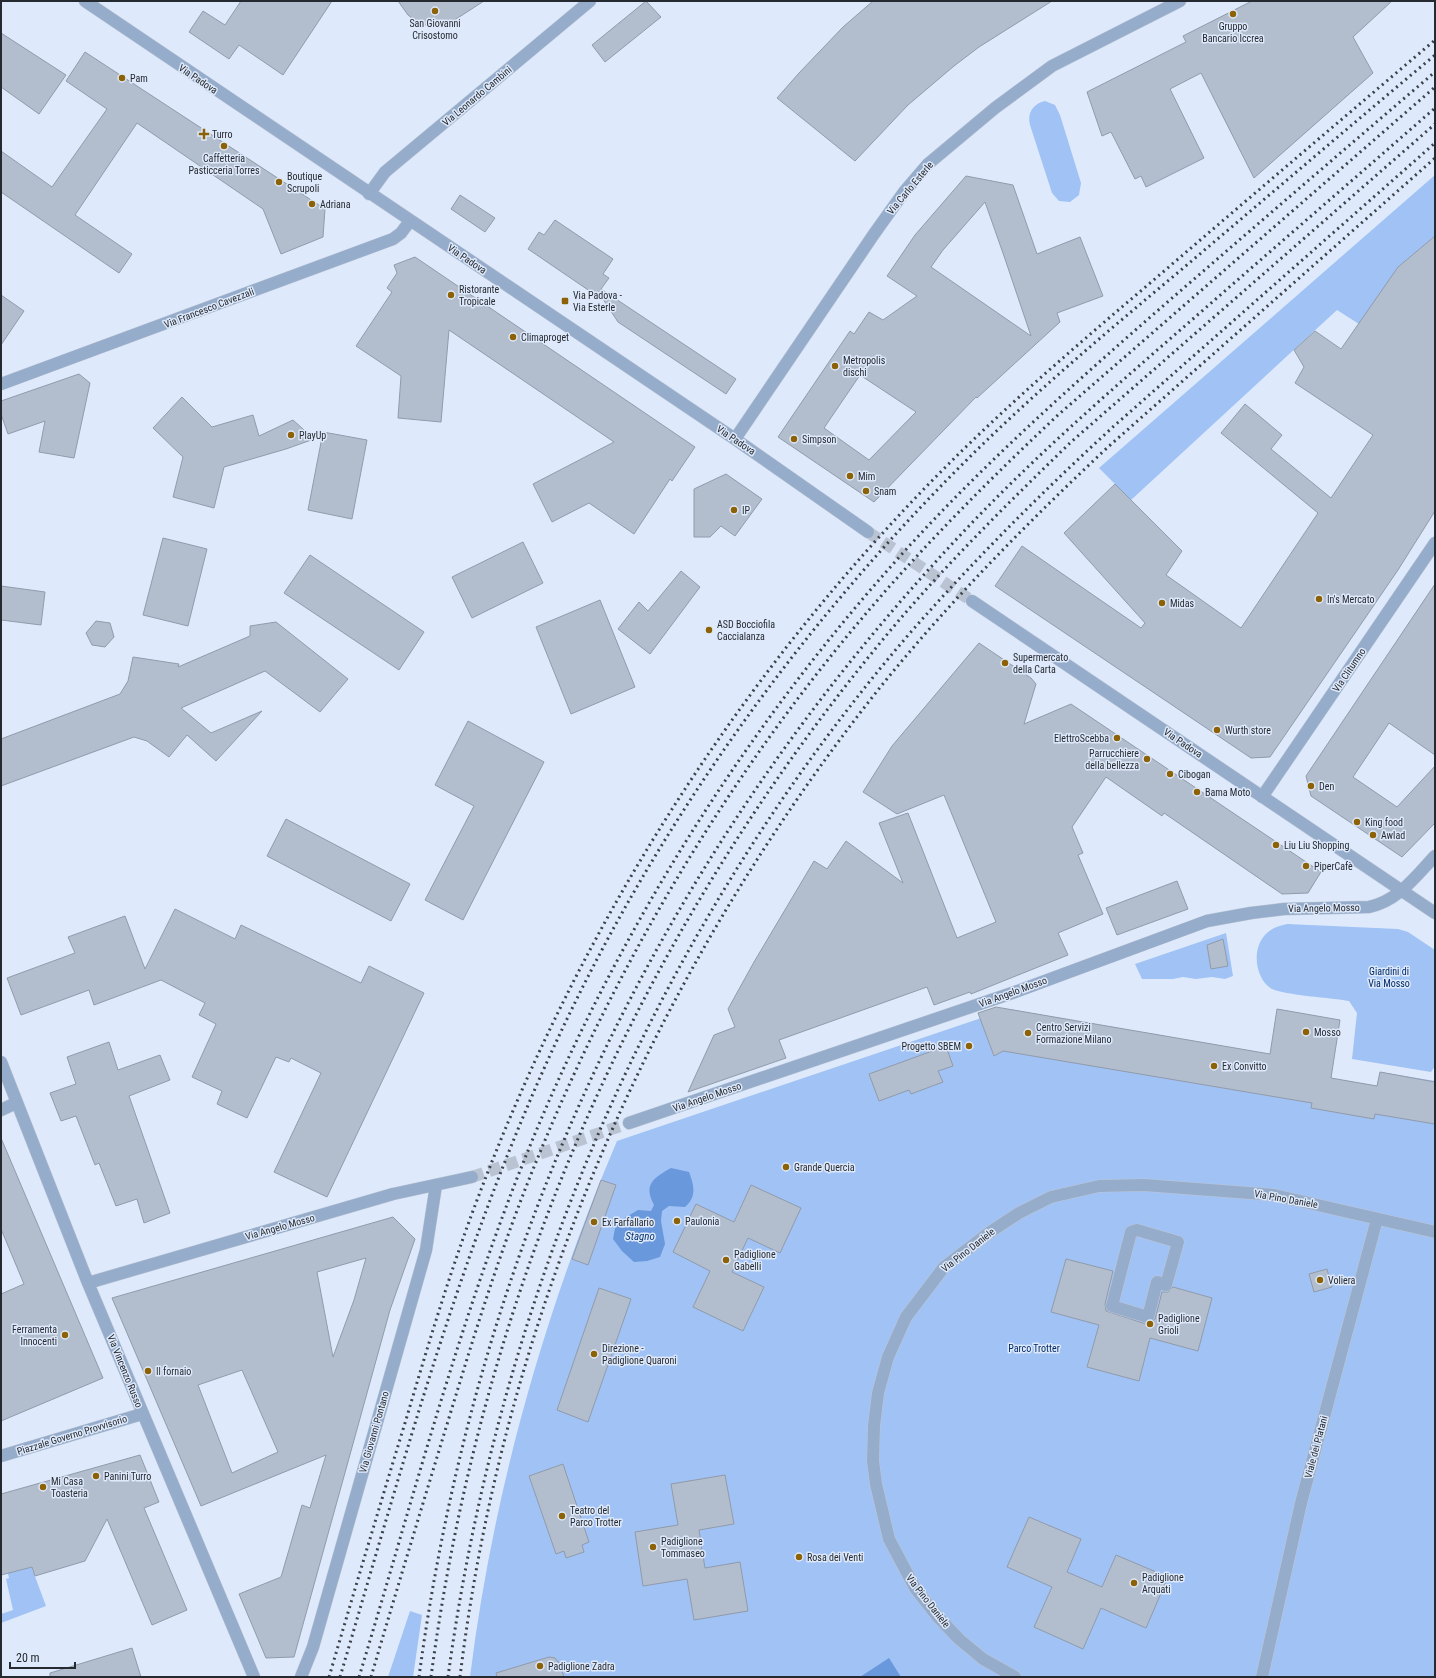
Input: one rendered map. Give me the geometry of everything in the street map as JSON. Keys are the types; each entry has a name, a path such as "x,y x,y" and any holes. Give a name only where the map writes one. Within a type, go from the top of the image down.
{"street":[{"name":"Via Padova","path":"85,1 369,194 735,439 868,532"},
{"name":"Via Leonardo Cambini","path":"369,194 385,172 590,1"},
{"name":"Via Carlo Esterle","path":"735,439 874,234 904,192 928,164 989,112 1052,66 1180,1"},
{"name":"Via Francesco Cavezzali","path":"1,384 393,239 401,233 410,221"},
{"name":"Via Clitumno","path":"1262,797 1435,543"},
{"name":"Via Padova","path":"972,601 1435,913"},
{"name":"Via Angelo Mosso","path":"629,1123 1015,992 1207,921 1251,912 1369,907 1389,901 1435,856"},
{"name":"Via Vincenzo Russo","path":"1,1062 16,1104 88,1283 254,1677"},
{"path":"1,1110 16,1104"},
{"name":"Via Angelo Mosso","path":"88,1283 393,1194 472,1177"},
{"name":"Via Giovanni Pontano","path":"301,1677 314,1647 426,1250 436,1185"},
{"name":"Via Pino Daniele","path":"1015,1677 983,1659 959,1639 937,1616 915,1588 889,1539 876,1484 873,1461 874,1426 878,1393 888,1358 906,1317 944,1267 1018,1213 1051,1197 1099,1186 1152,1186 1274,1195 1435,1232"},
{"name":"Viale dei Platani","path":"1262,1677 1301,1503 1377,1219"},
{"path":"1137,1230 1178,1242 1166,1284 1157,1282 1148,1316 1112,1306 1131,1236 1131,1232 1137,1230"},
{"name":"Piazzale Governo Provvisorio","path":"1,1456 142,1414"}],"green space":[{"path":"1045,101 1055,105 1060,115 1081,183 1079,195 1070,202 1059,201 1052,193 1029,121 1030,113 1034,107"},
{"path":"1435,175 1435,236 1398,267 1359,324 1337,310 1131,500 1099,468"},
{"name":"Giardini di Via Mosso","path":"1287,924 1398,929 1408,932 1435,950 1435,1066 1431,1072 1352,1059 1357,1013 1349,1001 1287,993 1272,989 1268,986 1261,976 1257,965 1258,948 1260,942 1269,931"},
{"path":"1226,933 1233,976 1225,979 1212,977 1196,979 1183,977 1173,979 1142,979 1135,964"},
{"name":"Parco Trotter","path":"1008,1009 1320,1063 1318,1076 1377,1086 1380,1072 1435,1081 1435,1677 470,1677 492,1540 507,1472 525,1404 544,1337 566,1271 617,1141"},
{"path":"20,1536 46,1606 1,1623 1,1614 13,1610 6,1579 9,1578 1,1545"},
{"path":"410,1611 422,1615 413,1677 388,1677"}],"water":[{"name":"Stagno","path":"671,1168 689,1172 693,1186 693,1195 685,1207 669,1206 662,1211 661,1221 665,1244 660,1257 647,1261 634,1262 622,1251 613,1239 616,1223 638,1210 651,1211 654,1205 649,1192 650,1187 659,1175"},
{"path":"889,1658 901,1677 860,1677"}],"building":[{"path":"241,1 332,1 283,75 239,45 229,59 189,32 203,11 225,25"},
{"name":"San Giovanni Crisostomo","path":"398,1 484,1 453,21 442,25 426,25 418,23 408,15"},
{"path":"646,1 661,17 605,62 592,45"},
{"path":"873,1 1052,1 979,47 954,66 908,105 855,161 777,98 843,27"},
{"path":"1252,1 1392,1 1353,37 1373,73 1254,178 1201,73 1170,89 1204,158 1146,187 1141,176 1135,179 1111,132 1102,136 1087,92 1186,42 1183,36"},
{"path":"1,33 66,75 39,114 1,87"},
{"path":"85,52 325,209 323,237 281,254 263,209 137,123 75,215 132,254 119,273 1,192 1,151 52,187 107,109 66,81"},
{"path":"966,176 1013,185 1037,254 1080,237 1103,296 1057,313 1060,322 977,398 976,397 874,502 778,437 850,331 854,334 869,312 883,320 917,296 887,276 915,235","holes":["985,202 1004,256 1031,336 931,267 943,250","860,375 916,412 869,460 824,428"]},
{"path":"460,195 495,218 485,232 451,209"},
{"path":"555,220 613,259 603,274 609,278 601,289 736,379 726,394 618,322 599,293 597,296 528,249 539,232 544,235"},
{"path":"1435,236 1435,511 1398,570 1270,757 1251,758 995,586 1022,546 1141,628 1145,623 1064,533 1115,484 1182,551 1166,575 1241,628 1318,513 1221,433 1245,404 1282,435 1271,449 1331,498 1373,435 1295,383 1304,367 1294,350 1315,331 1341,349 1398,267"},
{"path":"415,257 695,447 672,481 670,479 634,534 589,503 552,522 533,484 614,442 449,330 441,422 398,418 401,376 356,346 392,292 387,288 397,273 394,265"},
{"path":"1,295 24,311 1,345"},
{"path":"79,374 90,383 74,458 39,452 45,421 8,434 1,414 1,401"},
{"path":"182,397 212,427 253,415 259,436 293,420 314,439 286,449 224,467 214,508 173,497 183,457 153,428"},
{"path":"323,432 367,440 352,519 308,510"},
{"name":"IP","path":"726,474 762,499 735,536 721,526 710,537 694,537 694,489"},
{"path":"163,538 207,549 188,626 143,615"},
{"path":"523,542 543,583 472,618 452,577"},
{"path":"310,555 424,632 399,670 284,593"},
{"path":"681,571 700,587 650,654 618,629 639,602 648,611"},
{"path":"1435,584 1435,755 1389,723 1353,777 1397,807 1435,766 1435,823 1402,857 1311,796 1306,776"},
{"path":"1,586 45,592 41,625 1,620"},
{"path":"600,600 635,687 571,714 536,627"},
{"path":"96,621 110,623 114,637 105,647 92,645 86,633"},
{"path":"276,622 348,679 320,712 265,671 181,708 211,733 262,711 216,761 187,735 169,757 147,741 134,737 1,786 1,739 120,694 128,681 133,657 179,664 178,667 250,636 250,626"},
{"path":"979,643 1031,678 1036,684 1024,724 1071,704 1321,872 1308,893 1282,894 1164,813 1162,816 1106,777 1072,827 1083,853 1078,855 1103,914 1058,933 1068,955 971,994 970,992 934,1005 927,987 779,1040 786,1058 688,1092 714,1035 735,1027 728,1009 814,861 827,869 846,841 903,883 879,823 908,813 957,938 996,922 944,795 897,814 863,792 892,746"},
{"path":"468,721 544,762 463,920 425,900 474,806 435,785"},
{"path":"286,819 410,884 391,921 267,856"},
{"path":"1177,881 1188,909 1117,935 1106,908"},
{"path":"175,909 235,939 241,925 361,983 369,966 424,993 327,1197 274,1172 321,1073 291,1058 289,1062 276,1057 247,1118 217,1104 222,1091 192,1077 216,1024 199,1015 205,1003 161,980 94,1005 89,990 21,1015 7,978 75,953 68,937 125,916 145,969"},
{"path":"1223,939 1228,966 1211,969 1207,945"},
{"name":"Ex Convitto","path":"996,1007 1270,1054 1277,1009 1340,1020 1331,1078 1377,1086 1380,1072 1435,1082 1435,1124 1375,1114 1374,1119 1311,1108 1312,1103 1003,1051 994,1056 978,1013"},
{"path":"109,1042 118,1070 160,1055 170,1080 129,1096 170,1213 144,1223 137,1199 116,1206 99,1163 95,1165 76,1116 61,1121 50,1093 76,1084 67,1057"},
{"path":"946,1046 953,1066 938,1071 943,1082 911,1094 909,1090 879,1101 869,1074"},
{"path":"1,1138 103,1378 1,1421 1,1294 24,1284 1,1229"},
{"name":"Ex Farfallario","path":"601,1180 616,1185 588,1265 572,1259"},
{"name":"Padiglione Gabelli","path":"751,1185 801,1208 780,1253 748,1238 732,1272 764,1287 743,1331 693,1307 710,1271 673,1252 696,1204 734,1222"},
{"path":"393,1217 415,1239 390,1310 294,1657 266,1658 239,1594 281,1577 302,1505 310,1508 326,1455 201,1506 112,1298","holes":["366,1258 354,1300 333,1357 317,1272","242,1370 278,1452 232,1473 198,1385"]},
{"name":"Padiglione Grioli","path":"1066,1259 1113,1271 1105,1304 1106,1311 1146,1324 1150,1324 1155,1319 1162,1292 1168,1292 1173,1287 1212,1298 1198,1351 1150,1338 1139,1381 1087,1367 1099,1325 1051,1312"},
{"name":"Voliera","path":"1327,1269 1332,1287 1314,1292 1309,1274"},
{"name":"Direzione - Padiglione Quaroni","path":"599,1288 631,1299 588,1422 557,1410"},
{"path":"140,1455 159,1502 144,1508 187,1610 152,1625 107,1519 85,1561 35,1576 32,1567 1,1575 1,1494"},
{"name":"Teatro del Parco Trotter","path":"563,1464 589,1542 582,1545 584,1552 566,1558 564,1551 556,1554 529,1476"},
{"name":"Padiglione Tommaseo","path":"725,1475 734,1524 699,1530 705,1568 740,1562 748,1611 694,1620 687,1579 643,1586 635,1532 678,1525 671,1484"},
{"name":"Padiglione Arquati","path":"1029,1517 1081,1539 1067,1572 1102,1587 1116,1555 1168,1577 1146,1628 1101,1608 1083,1649 1034,1627 1052,1587 1007,1567"},
{"path":"132,1648 141,1677 50,1677 50,1673"},
{"name":"Padiglione Zadra","path":"549,1657 555,1658 559,1663 564,1677 497,1677 496,1673"}],"tunnel":[{"path":"868,532 972,601"},
{"path":"472,1177 629,1123"}],"railway":[{"path":"329,1677 442,1302 484,1182 523,1087 568,993 616,902 669,814 726,728 788,646 853,566 923,490 979,434 1096,329 1435,40"},
{"path":"340,1677 437,1353 492,1194 524,1115 558,1038 599,956 643,876 692,797 744,721 799,648 858,577 920,508 984,443 1081,355 1435,55"},
{"path":"359,1677 449,1376 498,1228 526,1155 557,1083 593,1008 632,934 673,862 718,792 766,723 816,656 869,592 953,500 1014,440 1107,355 1435,72"},
{"path":"371,1677 476,1331 521,1199 566,1092 601,1018 638,946 679,875 722,806 769,738 817,673 891,584 937,534 1058,415 1435,87"},
{"path":"419,1677 447,1515 487,1357 538,1205 601,1058 675,917 761,782 858,652 967,528 994,500 1107,394 1435,108"},
{"path":"431,1677 455,1535 488,1396 531,1260 582,1128 643,1001 713,877 792,758 880,643 972,540 1071,442 1435,124"},
{"path":"448,1677 472,1534 507,1394 550,1256 604,1122 666,992 738,866 820,747 910,633 984,553 1035,501 1114,426 1435,143"},
{"path":"460,1677 481,1542 513,1410 553,1279 602,1152 660,1028 726,909 800,794 882,685 935,622 991,562 1108,447 1435,158"}],"place":[{"name":"San Giovanni Crisostomo","path":"435,11"},
{"name":"Gruppo Bancario Iccrea","path":"1233,14"},
{"name":"Pam","path":"122,78"},
{"name":"Turro","path":"204,134"},
{"name":"Caffetteria Pasticceria Torres","path":"224,146"},
{"name":"Boutique Scrupoli","path":"279,182"},
{"name":"Adriana","path":"312,204"},
{"name":"Ristorante Tropicale","path":"451,295"},
{"name":"Via Padova - Via Esterle","path":"565,301"},
{"name":"Climaproget","path":"513,337"},
{"name":"Metropolis dischi","path":"835,366"},
{"name":"PlayUp","path":"291,435"},
{"name":"Simpson","path":"794,439"},
{"name":"Mim","path":"850,476"},
{"name":"Snam","path":"866,491"},
{"name":"IP","path":"734,510"},
{"name":"In's Mercato","path":"1319,599"},
{"name":"Midas","path":"1162,603"},
{"name":"ASD Bocciofila Caccialanza","path":"709,630"},
{"name":"Supermercato della Carta","path":"1005,663"},
{"name":"Wurth store","path":"1217,730"},
{"name":"ElettroScebba","path":"1117,738"},
{"name":"Parrucchiere della bellezza","path":"1147,759"},
{"name":"Cibogan","path":"1170,774"},
{"name":"Den","path":"1311,786"},
{"name":"Bama Moto","path":"1197,792"},
{"name":"King food","path":"1357,822"},
{"name":"Awlad","path":"1373,835"},
{"name":"Liu Liu Shopping","path":"1276,845"},
{"name":"PiperCafè","path":"1306,866"},
{"name":"Mosso","path":"1306,1032"},
{"name":"Centro Servizi Formazione Milano","path":"1028,1033"},
{"name":"Progetto SBEM","path":"969,1046"},
{"name":"Ex Convitto","path":"1214,1066"},
{"name":"Grande Quercia","path":"786,1167"},
{"name":"Paulonia","path":"677,1221"},
{"name":"Ex Farfallario","path":"594,1222"},
{"name":"Padiglione Gabelli","path":"726,1260"},
{"name":"Voliera","path":"1320,1280"},
{"name":"Padiglione Grioli","path":"1150,1324"},
{"name":"Ferramenta Innocenti","path":"65,1335"},
{"name":"Direzione - Padiglione Quaroni","path":"594,1354"},
{"name":"Il fornaio","path":"148,1371"},
{"name":"Panini Turro","path":"96,1476"},
{"name":"Mi Casa Toasteria","path":"43,1487"},
{"name":"Teatro del Parco Trotter","path":"562,1516"},
{"name":"Padiglione Tommaseo","path":"653,1547"},
{"name":"Rosa dei Venti","path":"799,1557"},
{"name":"Padiglione Arquati","path":"1134,1583"},
{"name":"Padiglione Zadra","path":"540,1666"}]}
